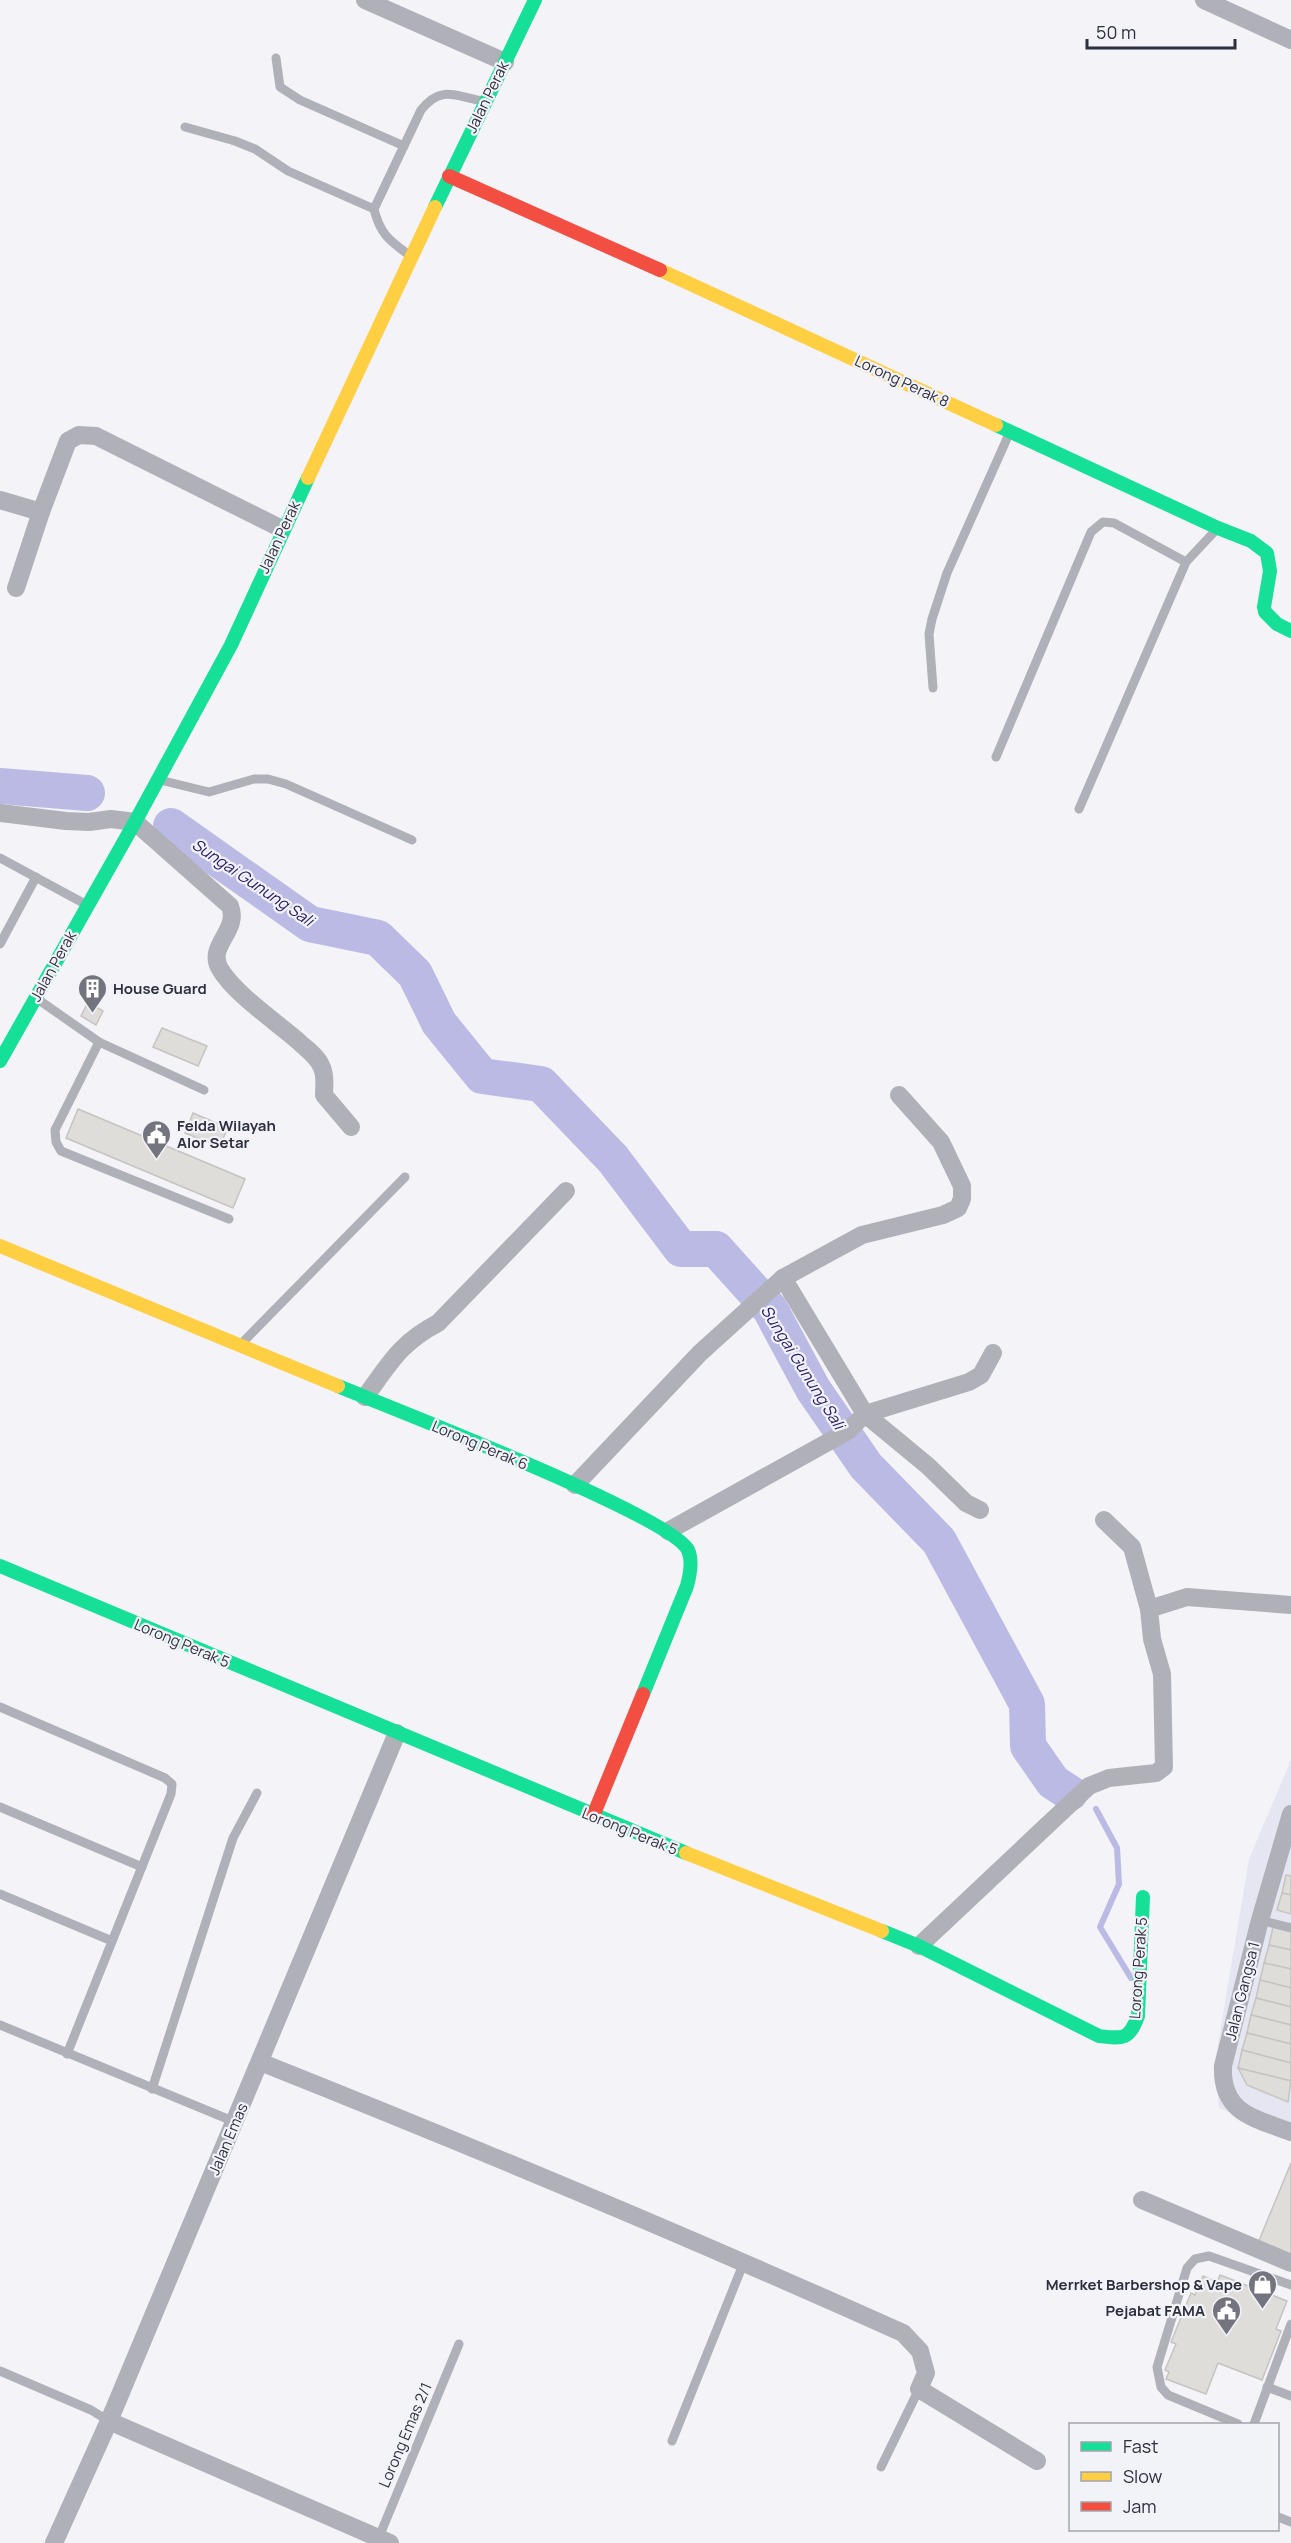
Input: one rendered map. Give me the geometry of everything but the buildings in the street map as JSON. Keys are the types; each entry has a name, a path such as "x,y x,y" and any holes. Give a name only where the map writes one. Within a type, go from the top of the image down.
{"street":[{"path":"365,0 505,62"},
{"name":"Jalan Perak","path":"0,1061 135,822 231,645 282,529 535,0"},
{"path":"1204,0 1291,40"},
{"name":"Lorong Perak 8","path":"449,176 727,300 1251,542 1267,553 1270,571 1262,608 1266,616 1291,631"},
{"path":"16,588 68,441 79,435 96,436 282,529"},
{"path":"0,500 41,512"},
{"path":"0,813 78,821 111,819 135,822 230,906 233,915 232,922 219,945 216,955 218,967 234,986 317,1058 324,1078 324,1095 328,1103 351,1127"},
{"path":"575,1485 700,1353 748,1307 783,1278 862,1235 943,1215 958,1208 962,1199 962,1186 941,1142 899,1095"},
{"path":"365,1396 403,1346 438,1323 566,1191"},
{"name":"Lorong Perak 6","path":"0,1246 575,1485 668,1531 688,1550 691,1569 689,1578 593,1816"},
{"path":"783,1278 865,1414 928,1466 966,1503 980,1510"},
{"path":"668,1531 848,1431 865,1414 969,1382 981,1375 993,1353"},
{"path":"919,1946 1089,1786 1109,1778 1156,1773 1164,1767 1162,1674 1152,1639 1149,1609 1132,1547 1104,1520"},
{"name":"Lorong Perak 5","path":"0,1566 593,1816 919,1946 1099,2036 1120,2039 1132,2032 1138,2016 1143,1897"},
{"path":"1149,1609 1187,1597 1291,1605"},
{"name":"Jalan Emas","path":"54,2543 109,2421 397,1733"},
{"name":"Jalan Gangsa 1","path":"1291,1814 1260,1920 1223,2066 1222,2081 1226,2096 1234,2106 1248,2115 1291,2132"},
{"path":"260,2062 501,2158 903,2333 920,2351 926,2373 919,2390 1038,2461"},
{"path":"1142,2200 1291,2263"},
{"path":"109,2421 385,2540"}],"lane":[{"path":"276,58 280,87 300,100 404,146"},
{"path":"411,256 385,237 377,222 374,209 421,110 431,98 444,94 485,102"},
{"path":"185,127 255,149 288,171 374,209"},
{"path":"933,688 929,634 932,619 947,573 1010,432"},
{"path":"996,757 1091,532 1103,522 1114,523 1186,562"},
{"path":"1079,809 1186,562 1218,528"},
{"path":"158,780 209,792 254,779 268,779 286,784 412,840"},
{"path":"0,858 87,905"},
{"path":"0,944 36,878"},
{"path":"35,998 99,1042 204,1090"},
{"path":"99,1042 55,1130 56,1142 61,1151 229,1219"},
{"path":"241,1345 405,1177"},
{"path":"0,1707 165,1778 172,1784 171,1794 67,2054"},
{"path":"152,2089 233,1838 256,1793"},
{"path":"0,1807 142,1867"},
{"path":"0,1894 112,1941"},
{"path":"1260,1920 1291,1928"},
{"path":"0,2025 235,2122"},
{"path":"1236,2423 1168,2395 1158,2377 1157,2367 1187,2268 1195,2259 1209,2256 1291,2285"},
{"path":"672,2441 744,2262"},
{"path":"1254,2423 1291,2324"},
{"name":"Lorong Emas 2/1","path":"385,2540 459,2344"},
{"path":"0,2371 91,2410 109,2421"},
{"path":"1267,2386 1291,2396"},
{"path":"882,2467 919,2390"}],"shaded area":[{"path":"1291,1760 1291,2138 1219,2108 1215,2062 1249,1859"}],"waterway":[{"name":"Sungai Gunung Sali","path":"0,786 87,793"},
{"name":"Sungai Gunung Sali","path":"171,826 310,924 378,938 415,974 439,1023 482,1076 541,1084 613,1159 681,1249 716,1249 770,1309 813,1389 866,1466 939,1541 1027,1704 1028,1746 1053,1782 1070,1793"},
{"path":"1096,1809 1117,1848 1119,1884 1100,1927 1131,1978"}],"traffic: fast":[{"path":"435,207 535,0"},
{"path":"996,425 1218,528 1251,541 1267,553 1270,571 1265,612 1277,624 1291,631"},
{"path":"0,1061 135,822 231,645 308,478"},
{"path":"338,1386 467,1438 583,1489 670,1534 688,1550 691,1563 687,1586 643,1694"},
{"path":"0,1566 686,1853"},
{"path":"882,1931 919,1946 1099,2036 1114,2038 1128,2034 1138,2016 1143,1897"}],"traffic: slow":[{"path":"308,478 435,207"},
{"path":"660,270 996,425"},
{"path":"0,1246 338,1386"},
{"path":"686,1853 882,1931"}],"traffic: jam":[{"path":"449,176 660,270"},
{"path":"593,1816 643,1694"}],"place":[{"name":"House Guard","path":"92,1014"},
{"name":"Felda Wilayah Alor Setar","path":"156,1160"},
{"name":"Merrket Barbershop & Vape","path":"1263,2310"},
{"name":"Pejabat FAMA","path":"1226,2336"}]}
